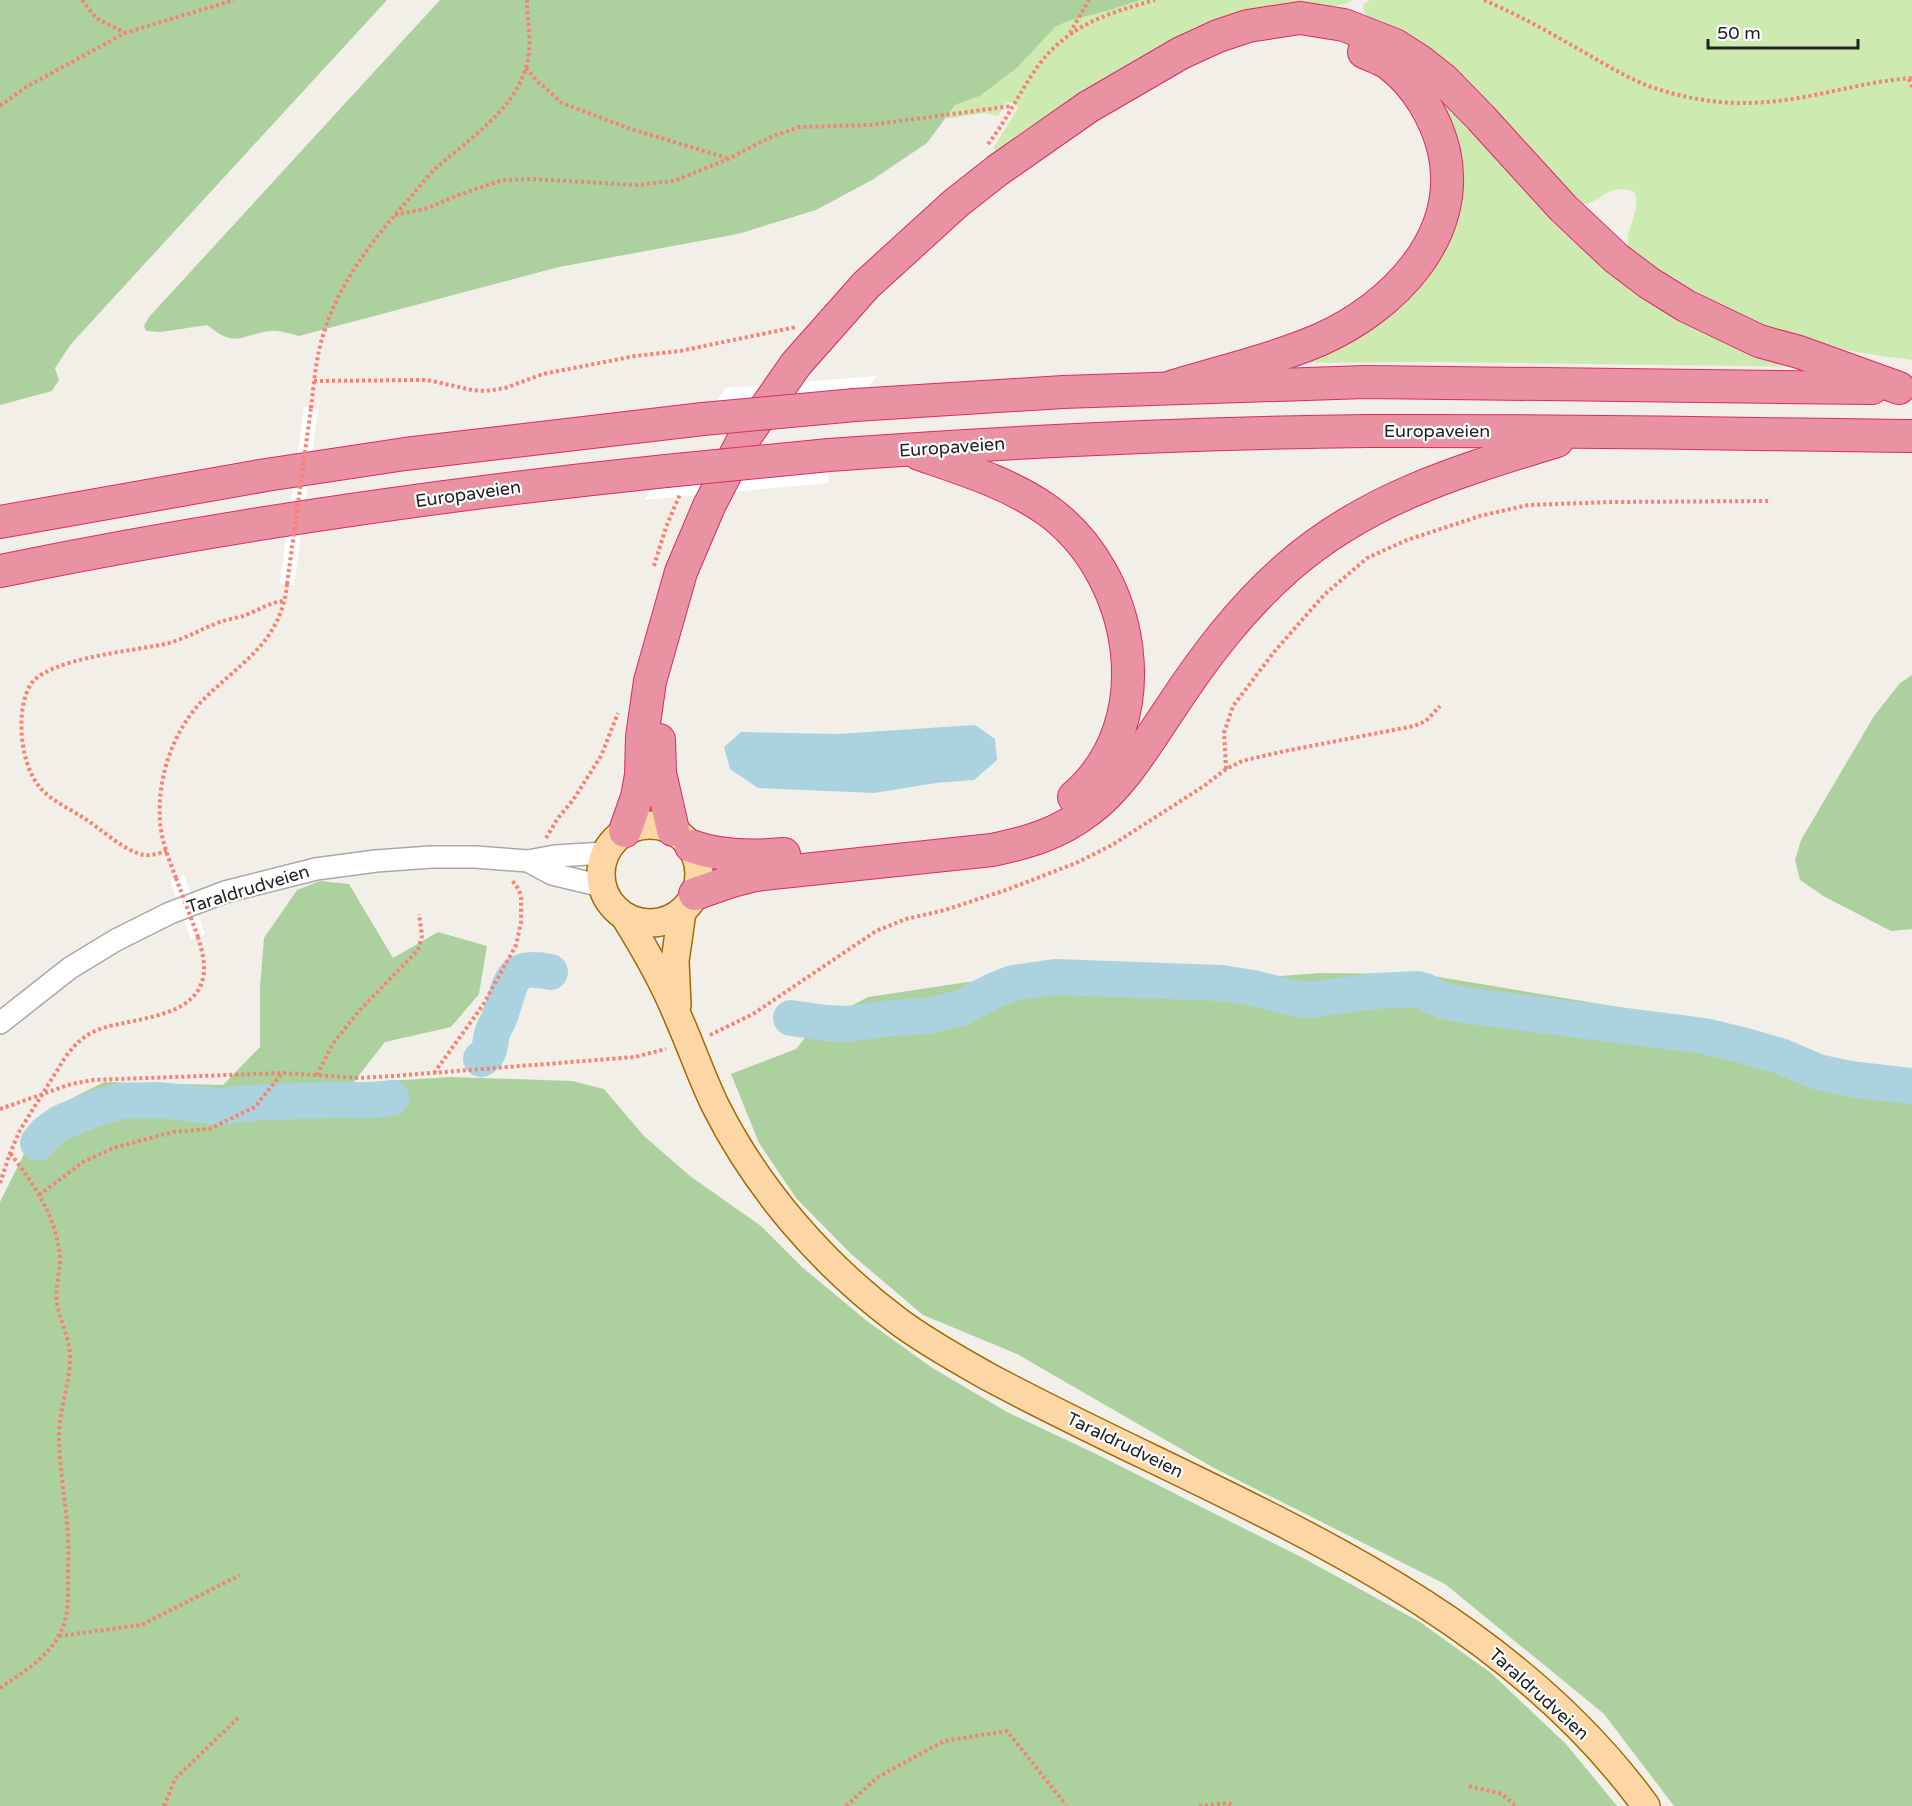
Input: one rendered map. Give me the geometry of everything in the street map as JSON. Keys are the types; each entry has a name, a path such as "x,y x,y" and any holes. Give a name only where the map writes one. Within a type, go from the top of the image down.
{"highway":[{"path":"615,842 637,797 650,681 681,572 709,506 743,440 796,364 866,285 956,203 998,170 1089,107 1181,53 1218,36 1248,26 1299,18 1344,25 1395,45 1420,61 1443,80 1563,208 1616,258 1649,283 1686,306 1760,341 1905,388"},
{"path":"906,449 994,481 1026,497 1047,510 1073,532 1092,557 1109,586 1119,611 1128,664 1125,711 1119,733 1108,757 1082,789 1060,807 1014,826 988,832 761,855 708,853 682,838 660,773 659,726 663,689 675,638 705,548 745,460 806,372 843,326 934,234 971,203 1051,144 1113,103 1183,64 1245,38 1270,31 1294,28 1317,28 1341,34 1360,50 1388,63 1409,83 1428,111 1440,136 1446,162 1447,183 1444,207 1429,248 1418,265 1390,294 1340,330 1293,350 1171,387"},
{"path":"0,522 256,477 405,454 703,419 855,405 1171,387 1366,382 1905,388"},
{"name":"Europaveien","path":"0,571 271,522 535,485 906,449 1062,440 1366,431 1591,431 1912,436"},
{"path":"689,903 732,881 755,875 992,850 1045,836 1068,825 1090,810 1125,772 1200,665 1233,623 1259,594 1317,543 1371,509 1430,482 1591,431"}],"main road":[{"path":"649,825 662,826 682,838 697,858 699,870 699,882 689,903 669,920 654,924 639,923 625,917 615,909 606,898 600,875 615,842 636,826 649,825"},
{"name":"Taraldrudveien","path":"678,1016 675,961 689,903"},
{"name":"Taraldrudveien","path":"625,917 678,1016 691,1050 733,1138 786,1214 817,1249 880,1306 931,1343 987,1376 1302,1533 1367,1568 1433,1609 1488,1648 1544,1693 1590,1739 1646,1806"}],"street":[{"name":"Taraldrudveien","path":"0,1023 70,968 116,940 170,913 225,892 316,869 368,861 431,856 528,861 615,842"},
{"name":"Taraldrudveien","path":"528,861 552,874 602,886"}],"path":[{"path":"82,0 96,18 125,33"},
{"path":"0,106 26,87 125,33 234,0"},
{"path":"0,1183 20,1130 66,1056 84,1037 106,1027 174,1011 190,1000 203,981 204,960 198,937 167,851 160,822 165,767 189,716 268,637 284,601 314,381 324,331 335,303 379,232 434,170 500,110 512,96 526,68 530,38 527,0"},
{"path":"1070,34 1089,0"},
{"path":"395,215 428,208 503,180 559,180 636,185 674,181 729,159 773,136 800,127 870,125 1013,106 1048,54 1070,34 1092,21 1155,0"},
{"path":"1484,0 1540,27 1644,84 1695,98 1747,103 1788,100 1869,82 1910,79 1912,87"},
{"path":"526,68 562,103 631,129 729,159"},
{"path":"314,381 427,380 486,391 505,388 543,374 635,356 690,349 797,327"},
{"path":"1226,769 1224,733 1233,706 1274,651 1324,595 1367,558 1407,540 1480,516 1528,505 1769,501"},
{"path":"167,851 143,855 131,849 62,805 38,784 30,770 21,725 22,710 32,684 39,676 60,666 182,640 220,622 248,615 269,604 284,601"},
{"path":"710,1035 753,1014 876,931 906,919 945,910 1006,890 1076,863 1137,830 1226,769 1242,761 1285,750 1414,726 1426,721 1440,706"},
{"path":"434,1073 483,1005 516,945 521,922 521,898 512,875 528,861 547,838 583,783"},
{"path":"317,1075 332,1045 358,1012 418,950 422,936 419,914"},
{"path":"0,1109 42,1093 93,1080 283,1073 359,1078 636,1056 666,1049"},
{"path":"39,1196 83,1162 113,1148 172,1132 209,1129 255,1107 283,1073"},
{"path":"0,1688 43,1658 51,1649 65,1622 69,1601 68,1535 58,1424 66,1390 70,1357 57,1300 59,1251 53,1225 39,1196 10,1152"},
{"path":"58,1636 141,1624 240,1575"},
{"path":"164,1806 175,1779 239,1716"},
{"path":"846,1806 878,1778 944,1741 1007,1731 1065,1806 1071,1806"},
{"path":"1469,1786 1502,1794 1516,1806"},
{"path":"1199,1806 1228,1803 1233,1806"}],"green space":[{"path":"0,0 387,0 71,344 55,368 59,380 52,391 0,405"},
{"path":"440,0 1141,0 1068,21 1055,27 1018,67 980,96 955,105 927,143 872,180 816,210 738,234 559,267 299,336 274,331 232,338 225,337 207,325 161,332 146,331 144,326 149,317"},
{"path":"1141,0 1353,0 1335,6 1303,6 997,159 994,147 1018,108 1013,102 1006,103 998,116 984,113 945,119 955,105 980,96 1018,67 1055,27 1068,21"},
{"path":"1370,0 1912,0 1912,360 1815,345 1715,309 1629,251 1628,235 1636,207 1634,192 1618,189 1580,205 1387,25 1367,16 1363,10 1364,4"},
{"path":"1415,69 1585,241 1809,367 1434,362 1285,363 1446,232"},
{"path":"1912,675 1912,929 1891,931 1825,897 1800,880 1795,860 1801,840 1874,716 1900,683"},
{"path":"320,881 349,884 393,958 438,932 487,946 479,994 451,1027 385,1042 353,1083 452,1077 572,1081 604,1089 644,1136 690,1176 761,1226 802,1267 867,1321 931,1367 1007,1412 1305,1559 1420,1622 1491,1673 1566,1744 1617,1806 0,1806 0,1202 45,1112 104,1082 223,1085 260,1047 260,987 264,938 297,890"},
{"path":"1135,969 1252,978 1320,973 1421,974 1630,1009 1788,1050 1912,1078 1912,1806 1674,1806 1604,1714 1445,1584 1214,1468 1017,1354 923,1315 851,1254 796,1198 759,1143 731,1074 796,1049 816,1024 868,997 1028,973"}],"water":[{"path":"975,725 995,739 997,760 974,780 936,783 874,793 758,788 730,769 724,747 741,732 837,734"}],"pier":[{"path":"877,376 842,421 703,419 726,388"},
{"path":"304,407 318,409 294,585 280,583"},
{"path":"830,440 828,483 644,500 678,455"},
{"path":"184,875 205,934 191,939 170,880"}],"waterway":[{"path":"481,1059 489,1051 493,1031 514,978 527,970 550,972"},
{"path":"791,1018 848,1024 928,1016 961,1008 1013,983 1055,977 1221,983 1310,1000 1376,991 1417,989 1448,1002 1471,1006 1704,1036 1783,1057 1818,1072 1850,1079 1912,1086"},
{"path":"38,1143 45,1134 60,1123 120,1101 157,1100 216,1107 250,1103 391,1098"}]}
